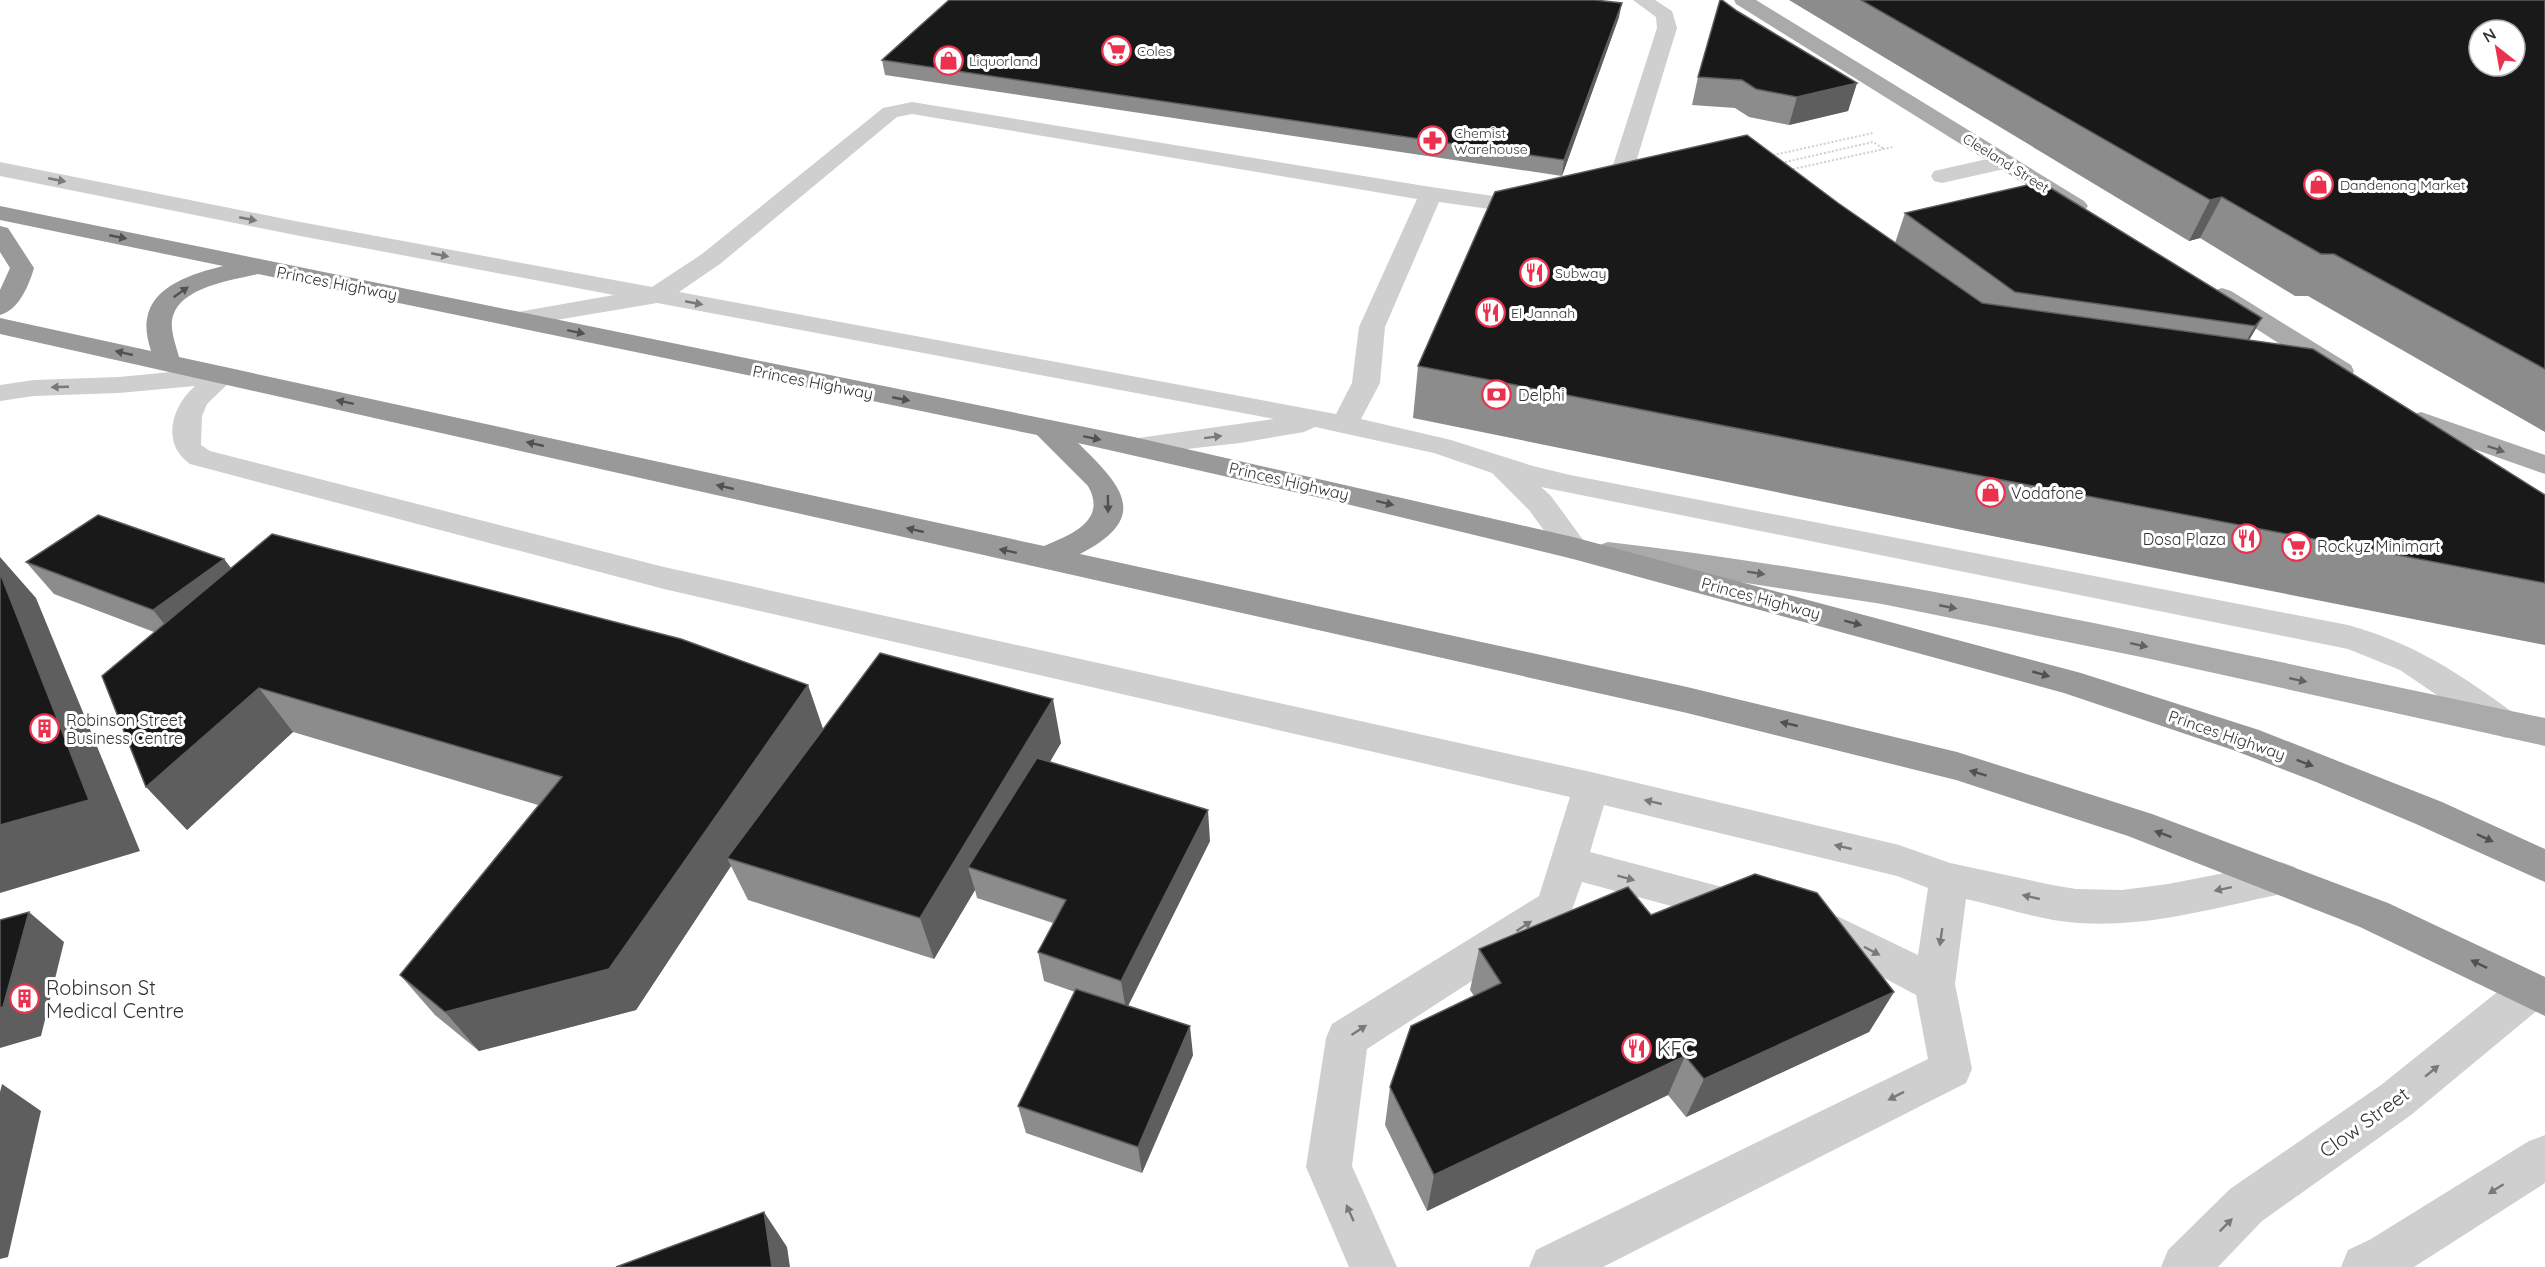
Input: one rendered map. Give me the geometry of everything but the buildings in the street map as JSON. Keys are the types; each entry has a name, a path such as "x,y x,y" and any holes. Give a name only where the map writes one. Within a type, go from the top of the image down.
{"highway":[{"name":"Princes Highway","path":"0,213 720,363 1134,446 1573,548 2080,686 2246,740 2429,813 2545,866"},
{"path":"0,233 22,268 16,286 0,307"},
{"path":"166,362 159,322 166,304 198,282 221,274 257,267"},
{"path":"0,326 1687,700 1900,752 2007,781 2139,825 2374,915 2540,988"},
{"path":"1045,558 1074,545 1094,531 1107,517 1111,503 1106,489 1099,480 1047,429"}],"main road":[{"name":"Cleeland Street","path":"1743,0 2097,219"},
{"path":"2198,282 2356,380"},
{"path":"2495,475 2411,415 2545,465"},
{"path":"1573,548 1692,563 1882,593 2146,646 2545,732"}],"street":[{"path":"1579,198 1612,190 1625,162 1667,28 1665,15 1642,0"},
{"path":"515,319 656,296 711,259 890,112 912,108 1431,194 1534,208 1557,203"},
{"path":"1942,176 2005,162"},
{"path":"0,169 307,230 1332,422 1441,446 1540,478 2365,641 2396,652 2420,666 2506,725"},
{"path":"1134,446 1332,422 1366,383 1372,327 1431,194"},
{"path":"0,393 34,388 119,385 223,375"},
{"path":"223,375 194,401 188,416 187,445 190,451 200,458 664,578 1591,787 1899,861 1949,879 2076,906 2110,908 2168,901 2281,878"},
{"path":"2306,381 2356,380"},
{"path":"1499,465 1529,492 1573,548"},
{"path":"1373,1267 1329,1167 1347,1038 1555,906 1591,787"},
{"path":"1569,863 1839,934 1934,984"},
{"path":"1553,1267 1951,1069 1934,984 1949,879"},
{"name":"Clow Street","path":"2185,1267 2246,1205 2396,1100 2540,988"},
{"path":"2365,1267 2388,1256 2545,1157"}],"path":[{"path":"1766,157 1879,132"},
{"path":"1774,165 1873,142 1884,149 1779,172"}],"place":[{"name":"Coles","path":"1116,51"},
{"name":"Liquorland","path":"948,61"},
{"name":"Chemist Warehouse","path":"1433,141"},
{"name":"Dandenong Market","path":"2319,185"},
{"name":"Subway","path":"1534,273"},
{"name":"El Jannah","path":"1490,313"},
{"name":"Delphi","path":"1497,395"},
{"name":"Vodafone","path":"1990,493"},
{"name":"Dosa Plaza","path":"2247,539"},
{"name":"Rockyz Minimart","path":"2296,546"},
{"name":"Robinson Street Business Centre","path":"45,729"},
{"name":"Robinson St Medical Centre","path":"25,998"},
{"name":"KFC","path":"1636,1048"}]}
